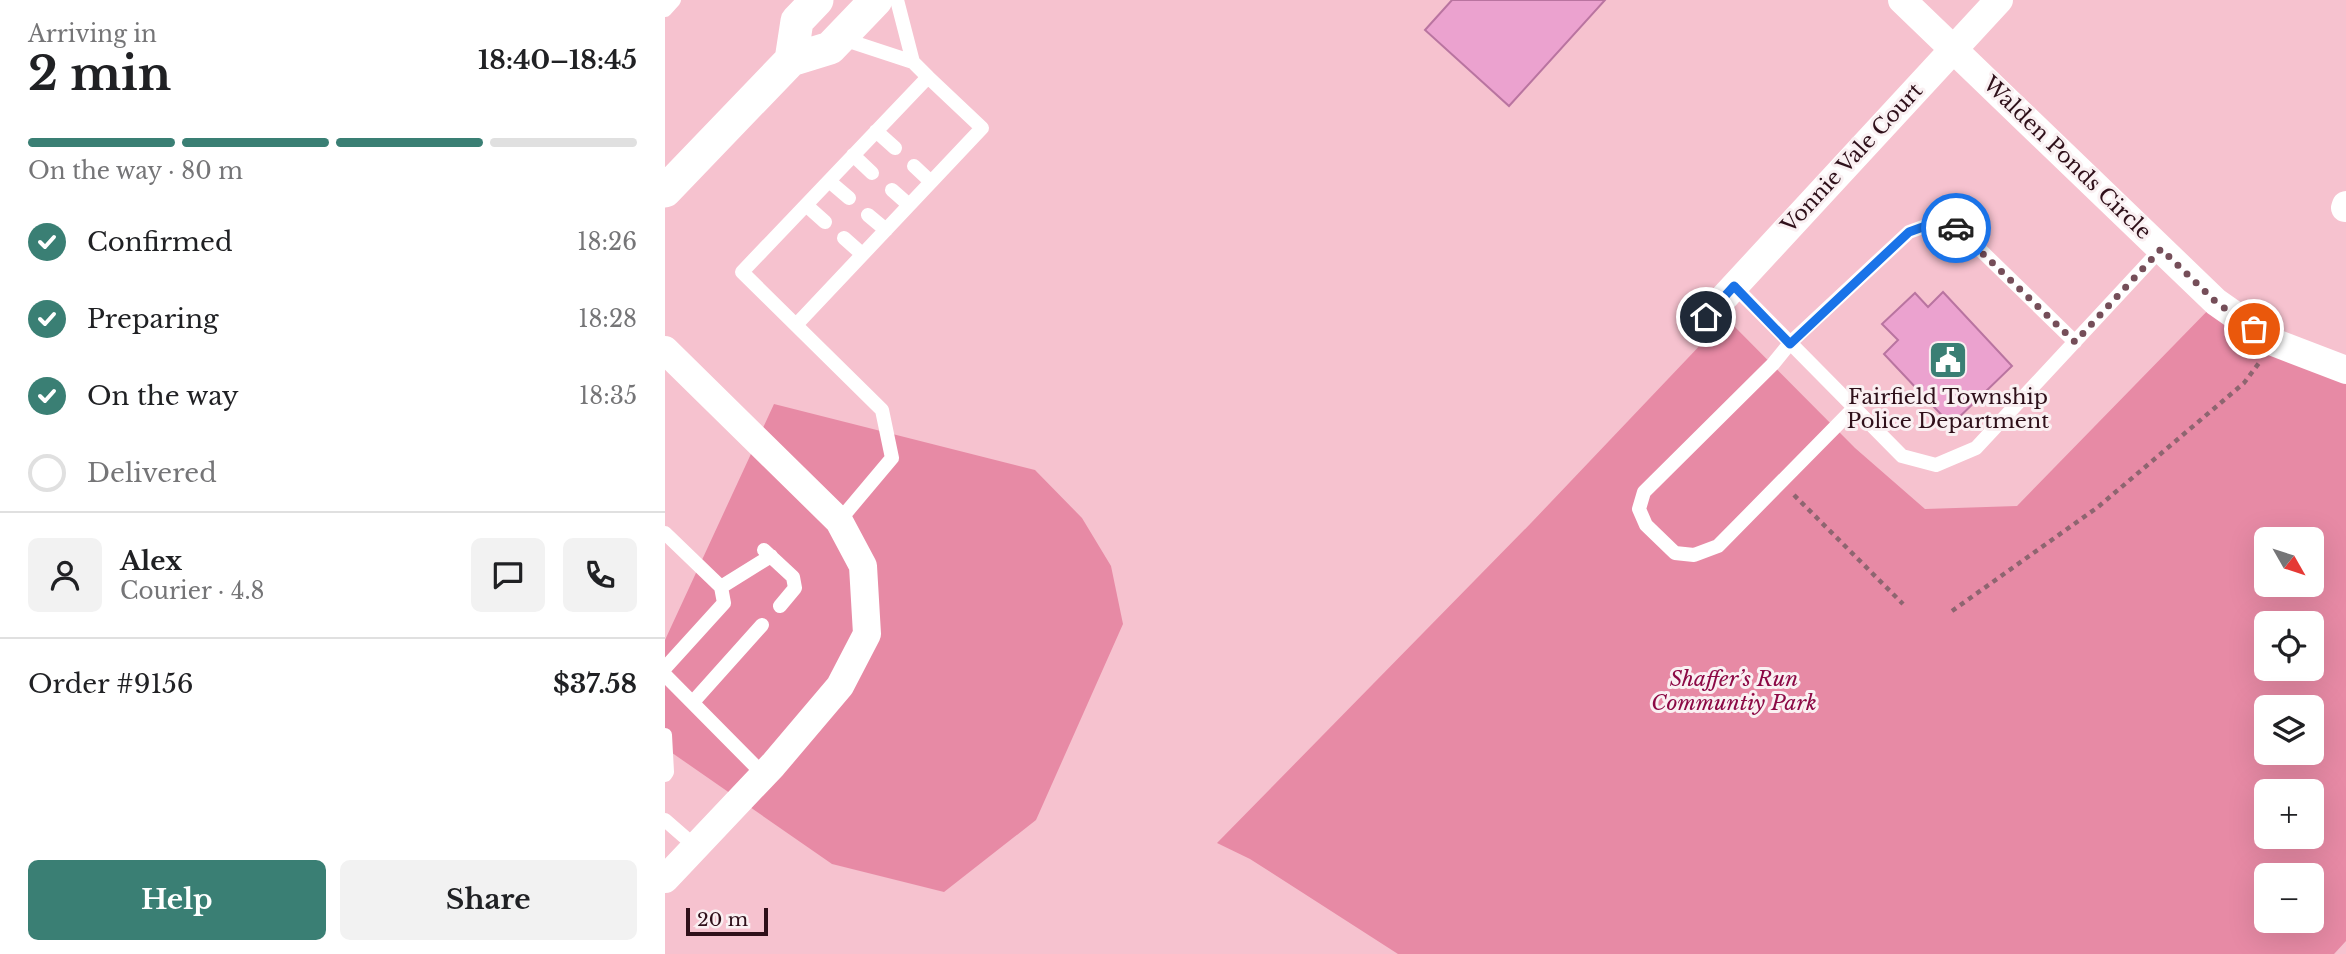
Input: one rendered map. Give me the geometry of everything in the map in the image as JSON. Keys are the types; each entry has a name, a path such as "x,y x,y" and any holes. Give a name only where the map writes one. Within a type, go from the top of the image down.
{"street":[{"path":"792,60 797,21 817,0"},
{"path":"665,191 792,60 830,48 876,0"},
{"name":"Walden Ponds Circle","path":"1902,0 2216,302 2273,342 2346,370"},
{"name":"Vonnie Vale Court","path":"1706,317 1999,0"},
{"path":"665,350 839,521 863,566 867,634 839,686 764,775 665,879"}],"lane":[{"path":"665,10 674,0"},
{"path":"897,0 913,62"},
{"path":"796,325 982,128 913,62 840,38"},
{"path":"839,521 892,458 882,410 742,272 928,77"},
{"path":"876,131 895,148"},
{"path":"853,155 873,173"},
{"path":"914,166 931,182"},
{"path":"829,181 849,198"},
{"path":"892,190 909,205"},
{"path":"806,205 825,222"},
{"path":"868,215 886,230"},
{"path":"1854,408 1718,546 1695,555 1675,553 1646,525 1639,509 1644,492 1790,344 1909,232 1942,220 1961,231 2075,342"},
{"path":"844,239 862,254"},
{"path":"1734,286 1902,456 1936,465 1976,448 2161,249"},
{"path":"665,533 721,587 724,603 668,657"},
{"path":"721,587 768,553 793,577 795,588 780,606"},
{"path":"692,702 762,625"},
{"path":"665,675 764,775"},
{"path":"665,735 665,775"},
{"path":"665,820 696,847"}],"path":[{"path":"1952,611 2109,499 2245,383 2273,342"},
{"path":"1783,480 1800,503 1903,604"}],"green space":[{"name":"Shaffer’s Run Communtiy Park","path":"2216,302 2346,370 2346,941 2334,954 1398,954 1250,859 1217,843 1531,523 1726,318 1855,448 1925,509 2017,506"},
{"path":"774,404 1035,470 1082,518 1111,566 1123,624 1036,820 944,892 832,864 665,748 665,640"}],"building":[{"path":"1452,0 1605,0 1509,106 1425,30"},
{"name":"Fairfield Township Police Department","path":"1943,292 2012,366 1951,425 1884,354 1898,340 1882,324 1915,293 1928,307"}],"way so far":[{"path":"1956,228 2075,342 2161,249 2216,302 2254,329"}],"place":[{"name":"Fairfield Township Police Department","path":"1948,360"}],"route":[{"path":"1706,317 1734,286 1790,344 1909,232 1942,220 1956,228"}]}
